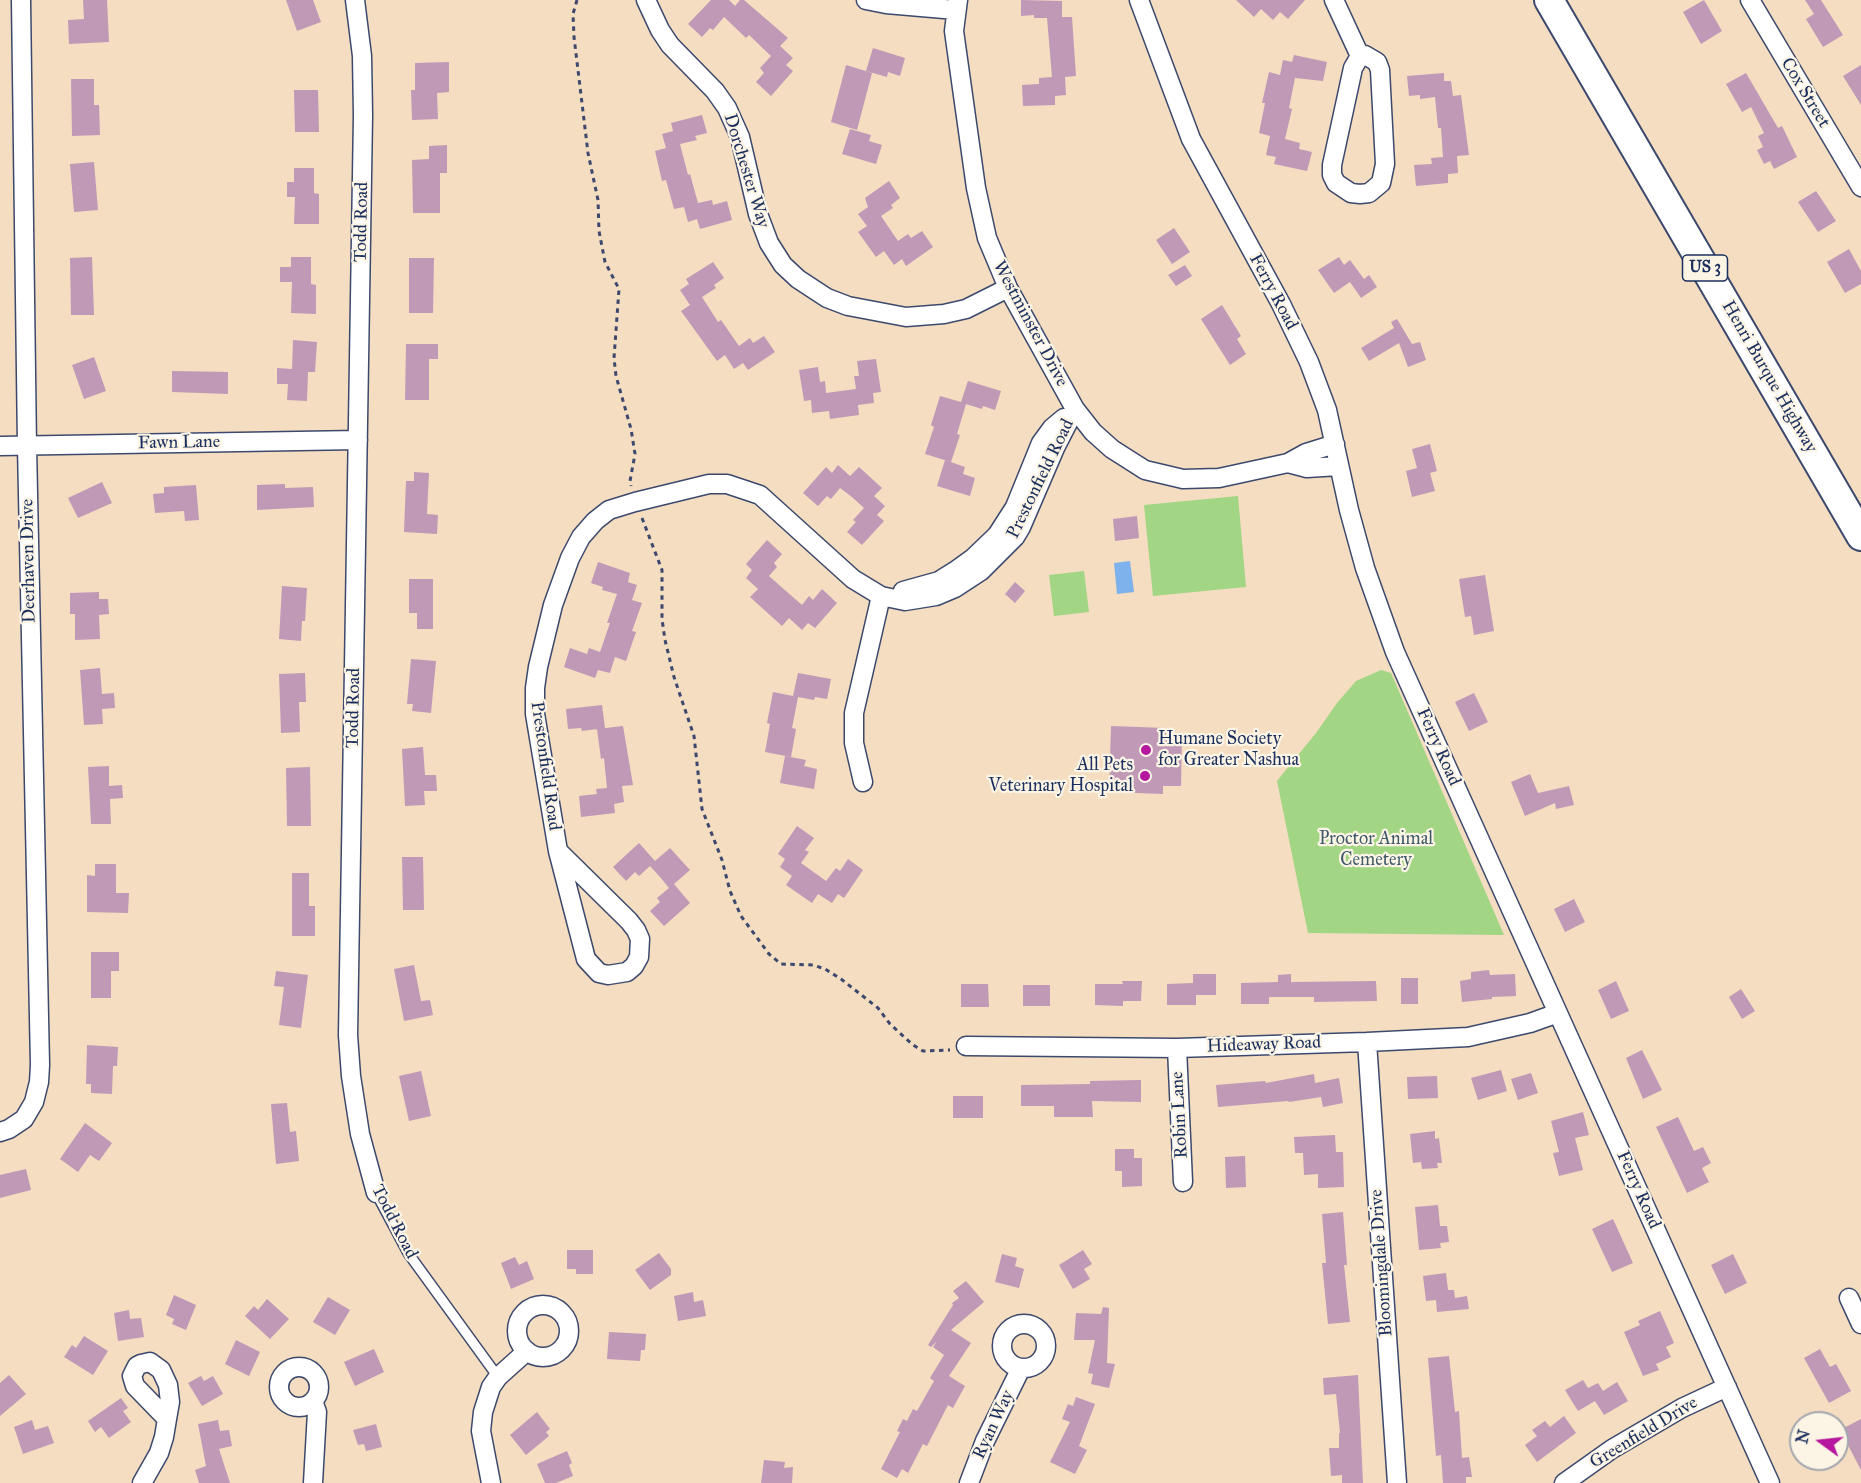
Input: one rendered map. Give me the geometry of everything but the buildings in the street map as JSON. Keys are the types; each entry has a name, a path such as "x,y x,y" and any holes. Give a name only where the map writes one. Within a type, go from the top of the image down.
{"main road":[{"name":"Henri Burque Highway","path":"1549,0 1861,536"}],"street":[{"name":"Deerhaven Drive","path":"0,1131 9,1129 24,1119 34,1102 40,1065 27,446 21,0"},
{"name":"Todd Road","path":"355,0 363,56 363,115 348,1035 351,1076 360,1134 376,1193"},
{"name":"Dorchester Way","path":"646,0 670,45 715,91 727,108 740,137 758,214 769,243 783,265 798,279 827,298 848,306 906,317 944,314 966,309 1008,288"},
{"path":"866,0 886,4 957,5"},
{"name":"Ferry Road","path":"1140,0 1191,140 1281,304 1309,362 1327,410 1365,568 1395,652 1770,1483"},
{"path":"1334,0 1360,56"},
{"name":"Cox Street","path":"1750,0 1853,158 1861,187"},
{"name":"Westminster Drive","path":"957,5 954,31 976,188 987,238 1008,288 1075,409 1093,432 1112,449 1145,470 1163,476 1191,479 1219,478 1288,463 1306,453 1335,444"},
{"path":"1360,56 1371,57 1377,62 1380,70 1385,164 1381,183 1369,192 1360,194 1351,193 1336,183 1332,175 1332,165 1353,68 1360,56"},
{"name":"Prestonfield Road","path":"558,851 636,930 641,948 634,966 627,972 608,975 599,973 586,959 558,851 535,714 538,667 553,605 570,558 581,537 594,520 609,510 635,502 708,484 727,484 760,495 852,579 881,596 905,601 936,596 965,582 997,557 1015,537 1075,409"},
{"name":"Fawn Lane","path":"0,446 358,440"},
{"name":"Westminster Drive","path":"1288,463 1307,468 1339,466"},
{"path":"863,782 854,743 854,714 881,596"},
{"name":"Hideaway Road","path":"966,1046 1177,1048 1468,1037 1530,1023 1558,1013"},
{"name":"Bloomingdale Drive","path":"1367,1042 1397,1483"},
{"name":"Robin Lane","path":"1177,1048 1183,1182"},
{"path":"1849,1298 1861,1324"},
{"path":"491,1483 482,1431 483,1412 491,1387 498,1377 527,1351"},
{"name":"Ryan Way","path":"969,1483 984,1441 1021,1368"},
{"name":"Greenfield Drive","path":"1564,1483 1612,1449 1682,1408 1727,1387"},
{"path":"313,1401 317,1412 313,1483"},
{"path":"142,1483 159,1453 167,1419"}],"lane":[{"name":"Todd Road","path":"376,1193 408,1253 498,1377"}],"path":[{"path":"577,0 573,14 574,37 588,153 598,200 599,231 605,262 619,289 614,358 616,376 632,429 635,454 630,482 635,502 662,570 662,619 665,640 674,677 694,736 702,809 722,860 730,891 741,916 769,954 781,964 813,965 842,979 878,1008 890,1024 912,1045 923,1051 934,1052 966,1046"}],"green space":[{"path":"1238,496 1246,587 1153,596 1144,505"},
{"path":"1084,571 1089,612 1054,616 1049,575"},
{"name":"Proctor Animal Cemetery","path":"1381,670 1391,673 1504,935 1308,933 1277,781 1356,681"}],"water":[{"path":"1130,561 1134,592 1117,594 1114,563"}],"place":[{"name":"Humane Society for Greater Nashua","path":"1146,750"},
{"name":"All Pets Veterinary Hospital","path":"1145,776"}]}
